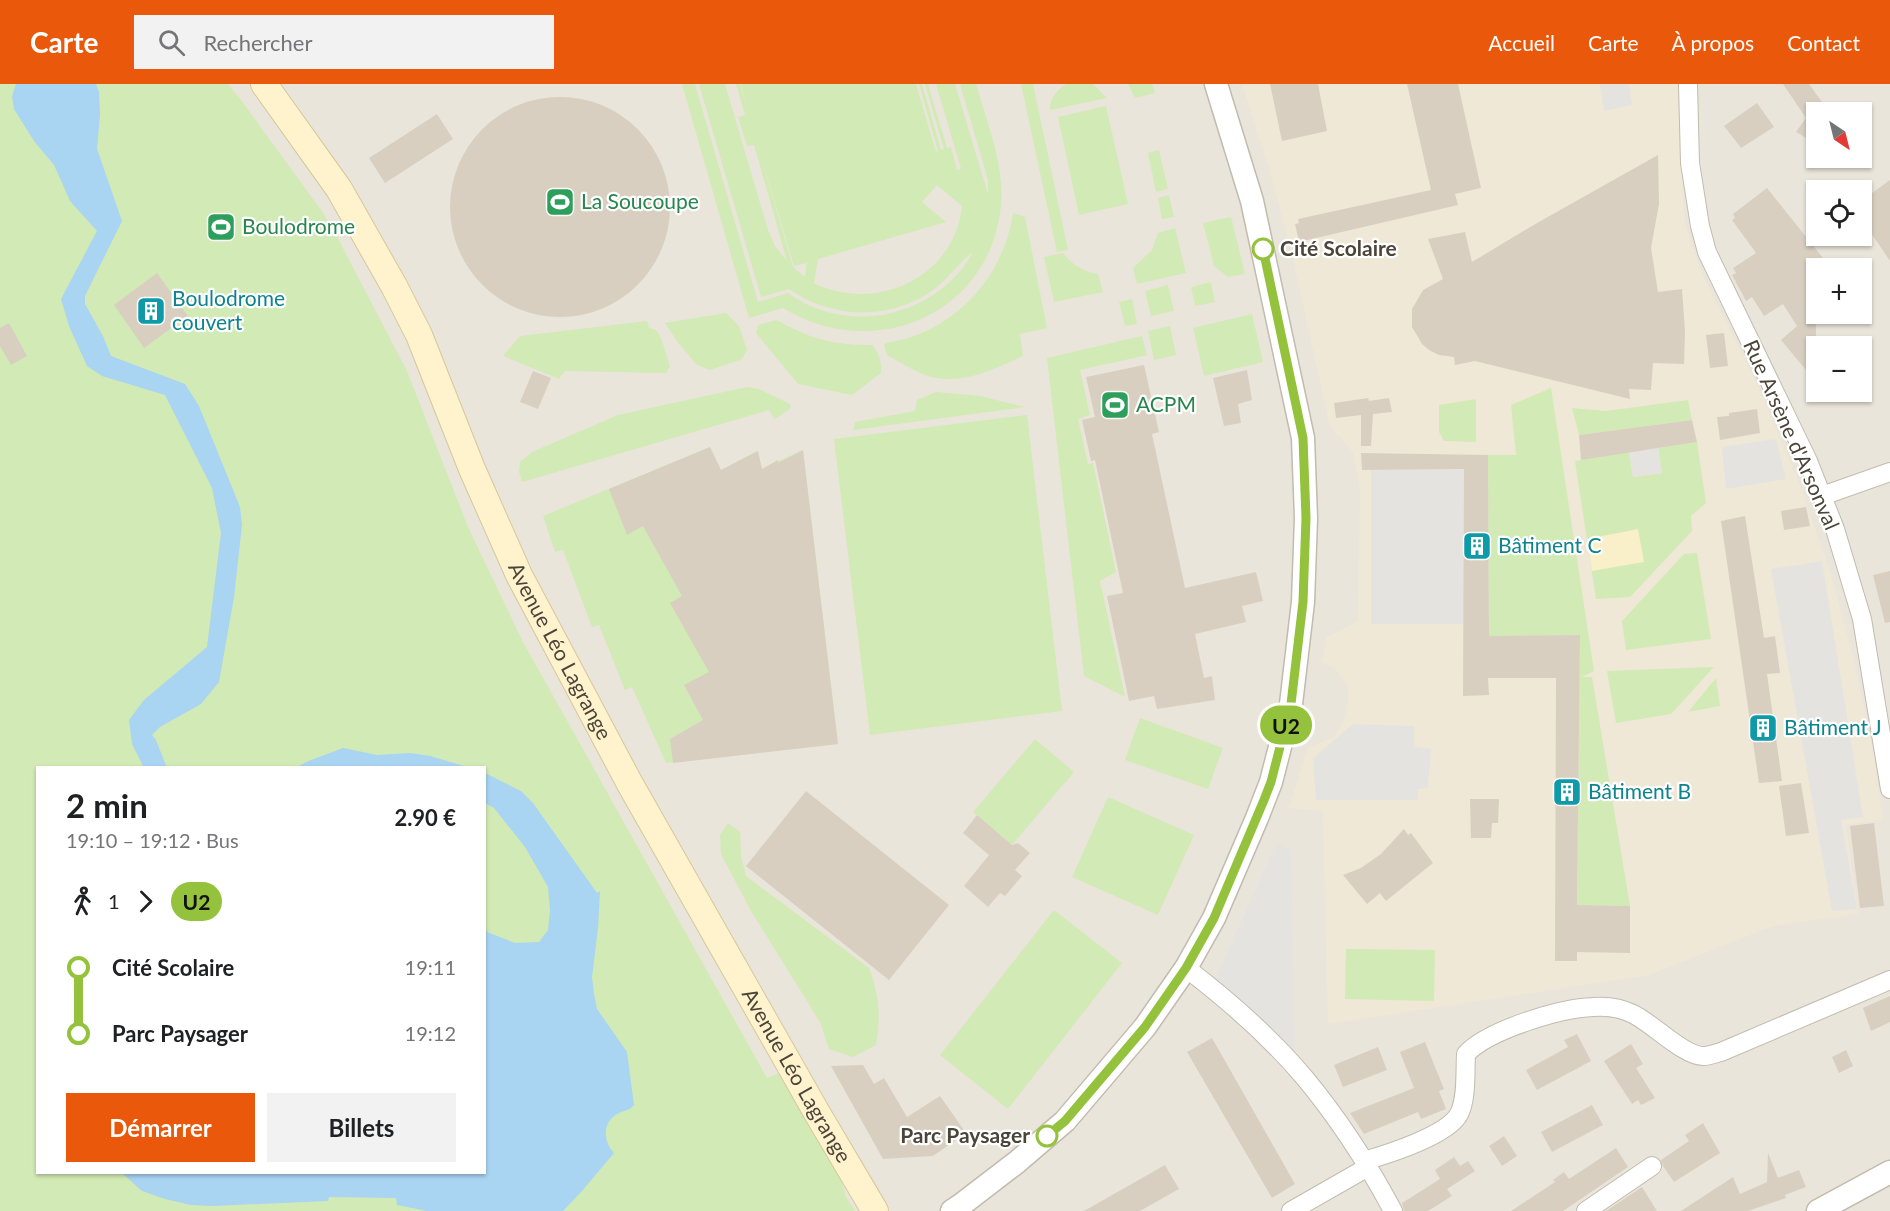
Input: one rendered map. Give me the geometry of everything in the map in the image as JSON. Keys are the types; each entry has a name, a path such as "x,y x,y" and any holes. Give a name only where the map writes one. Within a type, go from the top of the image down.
{"main road":[{"name":"Avenue Léo Lagrange","path":"264,84 339,189 394,286 419,335 472,469 524,584 630,784 875,1211"},
{"path":"882,1211 895,1211"}],"street":[{"path":"951,1211 1017,1162 1065,1121 1145,1027 1186,968 1214,918 1271,782 1291,704 1303,602 1306,518 1303,438 1252,201 1216,84"},
{"name":"Rue Arsène d'Arsonval","path":"1688,84 1690,163 1700,226 1707,252 1808,462 1844,557 1862,619 1890,789"},
{"path":"1822,495 1890,472"},
{"path":"1186,968 1265,1036 1304,1077 1366,1164 1393,1211"},
{"path":"1290,1211 1366,1164 1447,1128 1460,1113 1463,1102 1466,1054 1472,1047 1490,1036 1568,1010 1592,1006 1611,1007 1632,1013 1691,1053 1703,1056 1721,1052 1890,980"},
{"path":"1586,1211 1652,1166"},
{"path":"1818,1211 1890,1172"}],"shaded area":[{"path":"0,84 1890,84 1890,1211 0,1211"},
{"path":"1242,84 1677,84 1684,219 1691,244 1707,285 1758,386 1801,488 1832,578 1854,661 1872,748 1883,819 1846,825 1858,914 1773,926 1649,975 1328,1024 1323,811 1289,808 1308,748 1334,737 1343,723 1348,704 1348,686 1335,668 1322,662 1326,638 1358,621 1360,489 1353,452 1330,426 1291,250 1269,168"},
{"path":"1600,84 1629,84 1632,105 1604,111"},
{"path":"1776,439 1786,479 1726,489 1722,447"},
{"path":"1658,448 1662,473 1633,477 1629,452"},
{"path":"1464,469 1465,624 1371,624 1371,470"},
{"path":"1822,561 1863,817 1841,820 1857,909 1832,911 1771,569"},
{"path":"1353,724 1414,726 1414,747 1431,749 1428,788 1418,789 1418,800 1316,800 1313,758"},
{"path":"1277,842 1291,850 1295,1056 1214,982"}],"green space":[{"path":"0,84 228,84 241,100 333,229 407,371 468,527 523,642 767,1078 779,1073 841,1180 846,1197 855,1211 0,1211"},
{"path":"682,84 695,84 758,302 788,293 812,307 837,314 863,317 890,313 914,305 937,292 957,274 973,252 933,290 898,307 879,311 842,311 806,299 789,289 761,297 699,84 725,84 768,230 775,246 787,261 754,145 747,146 738,117 745,115 736,84 740,84 749,114 741,84 916,84 936,152 938,151 919,84 922,84 941,150 944,149 925,84 928,84 947,148 951,147 957,170 961,169 936,84 955,84 988,194 988,180 960,84 976,84 997,158 1001,204 993,242 976,275 952,300 923,318 890,329 854,331 818,324 783,308 749,318","holes":["757,143 794,266 807,263 805,277 793,267","937,185 962,206 956,231 945,252 928,270 909,283 886,291 862,294 838,292 814,283 818,259 946,222 922,202"]},
{"path":"1021,84 1033,84 1068,250 1057,252"},
{"path":"1066,84 1093,84 1107,98 1050,110 1054,95"},
{"path":"1128,84 1152,84 1155,93 1135,98"},
{"path":"1106,106 1128,204 1079,215 1058,117"},
{"path":"1159,150 1168,189 1156,192 1148,153"},
{"path":"1169,195 1174,217 1162,219 1158,198"},
{"path":"1013,213 1025,217 1047,328 1020,334 1023,356 973,376 947,379 920,373 887,355 884,345 886,343 932,328 953,315 971,299 999,259 1008,237"},
{"path":"1231,217 1245,274 1228,277 1214,266 1203,223"},
{"path":"1175,228 1186,273 1137,284 1133,268 1152,250 1158,233"},
{"path":"1063,253 1078,267 1098,274 1103,292 1054,302 1044,257"},
{"path":"1211,282 1215,302 1195,306 1191,287"},
{"path":"1168,285 1174,311 1151,316 1145,291"},
{"path":"1132,299 1137,324 1125,326 1119,302"},
{"path":"726,313 739,326 747,350 742,359 710,370 697,365 665,323"},
{"path":"1252,314 1263,362 1204,376 1193,328"},
{"path":"777,320 800,332 823,340 872,345 880,358 881,373 852,395 798,384 756,333 758,325"},
{"path":"647,321 649,328 656,330 661,338 670,366 666,373 565,371 559,379 503,356 520,336"},
{"path":"1170,326 1176,355 1154,360 1148,331"},
{"path":"1142,336 1147,355 1080,370 1090,415 1078,419 1088,464 1093,463 1116,572 1100,581 1125,697 1084,676 1047,358"},
{"path":"747,387 759,389 790,404 791,408 775,419 769,410 522,482 519,471 520,462 532,452 618,415"},
{"path":"1551,388 1594,671 1582,677 1592,677 1630,906 1577,905 1580,635 1489,636 1488,455 1516,455 1511,405"},
{"path":"936,392 980,396 1025,407 853,430 855,422 915,411 917,400"},
{"path":"1476,399 1476,442 1444,441 1439,432 1439,405"},
{"path":"1688,400 1692,420 1579,435 1572,408 1606,411"},
{"path":"1027,415 1062,711 870,735 834,439"},
{"path":"1697,442 1706,503 1691,516 1692,531 1630,597 1596,599 1575,461 1629,452 1633,477 1662,473 1658,448"},
{"path":"710,447 721,470 757,451 762,469 803,450 838,744 666,763 632,687 625,690 599,625 592,627 563,550 555,552 543,516"},
{"path":"1697,553 1711,639 1626,650 1622,621 1684,554"},
{"path":"1714,667 1671,714 1616,723 1607,671"},
{"path":"1716,678 1720,706 1688,712"},
{"path":"1140,718 1223,748 1208,789 1125,760"},
{"path":"1035,739 1074,772 1012,845 973,812"},
{"path":"1108,797 1194,835 1158,915 1072,877"},
{"path":"728,823 740,832 741,856 746,876 869,968 878,1006 876,1045 853,1057 829,1049 820,1022 751,911 721,854 720,835"},
{"path":"1054,910 1122,963 1008,1109 940,1055"},
{"path":"1346,949 1435,950 1434,1001 1345,999"}],"sand":[{"path":"1638,529 1644,562 1592,571 1587,539"}],"water":[{"path":"16,84 96,84 99,92 100,115 97,149 122,221 85,296 85,304 111,356 185,384 199,406 240,507 242,525 234,597 219,682 201,704 160,727 152,735 166,766 143,766 132,744 129,720 144,700 207,647 221,533 212,488 165,395 102,376 87,366 69,326 61,299 97,231 70,201 54,165 34,141 14,109 12,96"},
{"path":"343,748 377,755 410,753 464,766 299,766"},
{"path":"486,774 521,791 533,803 597,893 600,891 592,977 594,994 597,1009 627,1052 634,1105 617,1114 609,1122 606,1138 614,1153 563,1211 427,1211 397,1205 396,1198 329,1197 328,1201 191,1205 142,1191 123,1174 486,1174 486,928 487,932 515,943 539,942 548,930 550,910 548,887 525,847 494,808 486,804"}],"building":[{"path":"1270,84 1318,84 1327,131 1282,141"},
{"path":"1407,84 1458,84 1481,188 1455,194 1458,205 1299,242 1295,224 1299,223 1298,219 1431,190"},
{"path":"1783,84 1809,84 1822,102 1806,102 1806,118"},
{"name":"La Soucoupe","path":"549,97 571,97 602,105 621,115 638,129 652,146 662,165 670,196 670,218 662,249 652,268 638,285 621,299 602,309 571,317 549,317 508,304 490,292 475,277 458,249 450,218 450,196 463,155 475,137 490,122 518,105"},
{"path":"1757,103 1774,127 1741,148 1724,126"},
{"path":"437,114 453,139 385,183 369,158"},
{"path":"1806,118 1806,138 1796,132"},
{"path":"1658,155 1659,204 1651,248 1658,292 1682,289 1685,332 1684,364 1653,363 1651,390 1629,389 1630,399 1475,361 1455,365 1454,357 1439,355 1422,344 1412,327 1412,309 1423,290 1443,279 1428,239 1465,232 1472,262"},
{"path":"1890,180 1890,261 1872,234 1872,193"},
{"path":"1767,188 1806,237 1806,246 1813,246 1823,258 1806,258 1806,324 1816,324 1816,336 1806,336 1806,370 1781,340 1797,326 1783,304 1764,316 1752,297 1746,301 1732,275 1736,273 1733,268 1756,253 1732,220 1735,218 1733,214"},
{"name":"Boulodrome couvert","path":"157,273 188,316 144,348 114,305"},
{"path":"9,323 27,356 11,365 0,346 0,328"},
{"path":"1724,333 1728,366 1710,368 1706,335"},
{"path":"1144,365 1159,432 1152,434 1185,588 1256,572 1263,601 1242,606 1246,622 1195,634 1204,678 1212,676 1215,700 1157,709 1154,696 1129,701 1107,596 1123,593 1095,460 1091,461 1082,420 1095,417 1086,377"},
{"path":"1247,370 1252,400 1238,404 1241,423 1224,426 1213,378"},
{"path":"533,371 551,378 538,409 520,402"},
{"path":"1368,398 1369,401 1389,398 1392,412 1373,414 1371,446 1361,446 1361,415 1336,418 1334,403"},
{"path":"1757,409 1760,433 1720,440 1717,417"},
{"path":"1692,420 1697,442 1581,460 1579,435"},
{"path":"710,447 721,470 758,451 762,469 803,450 838,744 673,763 670,739 703,720 684,685 709,672 670,603 682,596 643,526 627,535 609,489"},
{"path":"1361,453 1488,455 1489,636 1580,635 1577,905 1630,906 1630,953 1577,952 1577,961 1555,961 1556,678 1488,678 1489,695 1463,696 1464,469 1362,470"},
{"path":"1806,507 1810,526 1784,530 1781,511"},
{"name":"Bâtiment J","path":"1745,516 1764,638 1775,636 1780,673 1767,674 1782,781 1759,783 1721,521"},
{"path":"1890,571 1890,622 1885,623 1873,575"},
{"path":"1801,783 1809,833 1786,836 1779,786"},
{"path":"806,791 949,905 889,980 746,866"},
{"path":"1470,799 1499,799 1498,823 1492,823 1491,838 1471,838"},
{"path":"977,815 1012,845 1018,843 1030,853 1015,870 1022,876 1005,896 1000,893 988,907 964,886 989,855 963,833"},
{"path":"1874,823 1884,906 1860,908 1850,826"},
{"path":"1404,829 1408,835 1411,833 1433,863 1386,901 1380,893 1367,904 1343,875 1361,868 1381,854"},
{"path":"1890,996 1890,1022 1871,1031 1863,1008"},
{"path":"1577,1034 1591,1061 1537,1090 1526,1070 1568,1047 1564,1040"},
{"path":"1212,1038 1295,1184 1272,1198 1187,1052"},
{"path":"1425,1042 1444,1089 1439,1091 1446,1109 1421,1119 1418,1112 1364,1134 1350,1113 1414,1088 1400,1052"},
{"path":"1631,1044 1643,1064 1636,1068 1655,1098 1641,1105 1638,1100 1632,1104 1604,1061"},
{"path":"1378,1047 1387,1070 1343,1087 1334,1065"},
{"path":"1846,1050 1853,1066 1839,1073 1832,1057"},
{"path":"863,1065 874,1084 884,1078 907,1117 940,1096 966,1133 933,1156 883,1159 831,1066"},
{"path":"1592,1105 1603,1125 1552,1152 1541,1132"},
{"path":"1703,1123 1720,1153 1674,1182 1661,1160 1689,1141 1685,1135"},
{"path":"1504,1136 1517,1156 1502,1166 1489,1146"},
{"path":"1616,1148 1628,1167 1563,1211 1511,1211 1555,1182 1553,1180 1564,1172 1569,1179"},
{"path":"1768,1153 1778,1178 1799,1170 1806,1187 1785,1195 1786,1198 1748,1211 1681,1211 1733,1177 1740,1194 1767,1182"},
{"path":"1454,1157 1460,1166 1468,1161 1475,1171 1447,1189 1452,1196 1428,1211 1404,1211 1402,1203 1440,1179 1435,1170"},
{"path":"1165,1165 1179,1189 1140,1211 1084,1211"},
{"path":"1642,1187 1657,1211 1606,1211"}],"bus line":[{"name":"U2","path":"1047,1136 1065,1121 1145,1027 1186,968 1214,918 1264,800 1271,782 1291,704 1303,602 1306,539 1303,438 1263,249"}],"place":[{"name":"La Soucoupe","path":"560,202"},
{"name":"Boulodrome","path":"221,227"},
{"name":"Cité Scolaire","path":"1263,249"},
{"name":"Boulodrome couvert","path":"151,311"},
{"name":"ACPM","path":"1115,405"},
{"name":"Bâtiment C","path":"1477,546"},
{"name":"Bâtiment J","path":"1763,728"},
{"name":"Bâtiment B","path":"1567,792"},
{"name":"Parc Paysager","path":"1047,1136"}]}
